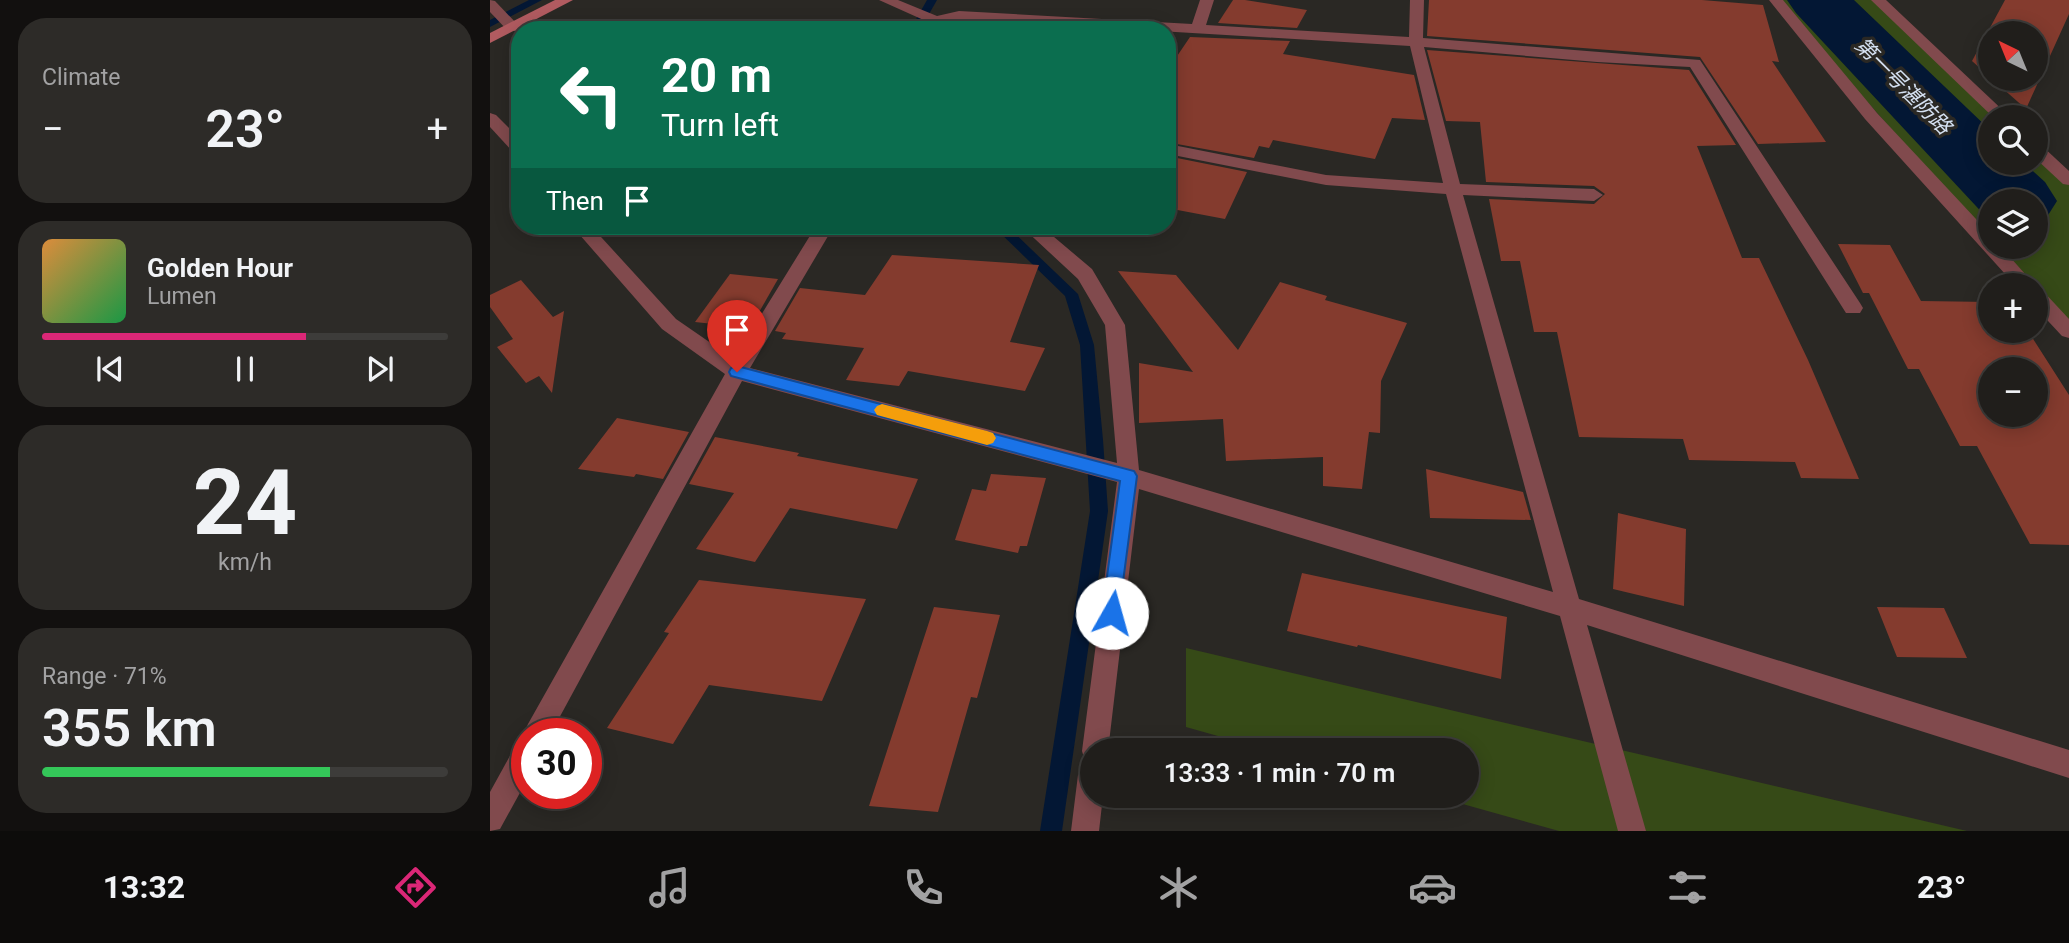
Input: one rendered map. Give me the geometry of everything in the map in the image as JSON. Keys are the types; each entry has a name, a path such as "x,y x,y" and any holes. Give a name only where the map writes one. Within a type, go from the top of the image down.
{"street":[{"path":"526,21 566,0"},
{"path":"886,0 926,21"},
{"path":"1197,30 1207,0"},
{"path":"1417,0 1416,42 1452,189 1632,831"},
{"path":"1776,0 1871,116 1978,233"},
{"path":"1878,0 1989,105"},
{"path":"490,4 511,26"},
{"path":"944,21 959,15 1054,21"},
{"path":"490,40 511,29"},
{"path":"1176,29 1416,42 1597,58 1695,63 1853,307"},
{"path":"490,118 511,140"},
{"path":"1178,151 1326,180 1594,195"},
{"path":"2048,161 2069,180"},
{"path":"589,235 668,324 737,372 1129,476 1570,608 2069,764"},
{"path":"545,718 737,372 820,235"},
{"path":"1040,235 1085,274 1115,326 1129,476 1097,738"},
{"path":"2002,259 2015,273"},
{"path":"2048,309 2069,331"},
{"path":"490,819 511,781"},
{"path":"1085,831 1088,808"}],"green space":[{"path":"1777,0 1879,0 1987,105 1978,105 1978,175 2048,175 2048,165 2069,185 2069,328 2048,305 2048,273 2019,273 2007,259 2048,259 2048,189 1978,189 1978,226"},
{"path":"1186,648 1967,831 1559,831 1477,808 1479,808 1479,738 1225,738 1186,727"}],"building":[{"path":"1233,0 1307,10 1297,28 1218,23"},
{"path":"1429,0 1702,0 1763,5 1779,62 1772,61 1826,142 1758,144 1700,57 1427,36"},
{"path":"2005,0 2069,0 2069,14 2048,60 2048,21 1994,21"},
{"path":"1190,37 1290,41 1283,54 1414,75 1425,120 1392,118 1375,159 1273,140 1269,148 1259,146 1254,158 1176,145 1176,58"},
{"path":"1427,50 1689,70 1736,145 1697,146 1742,258 1759,258 1808,360 1859,479 1801,478 1795,462 1689,460 1683,439 1579,437 1557,332 1534,332 1520,261 1501,261 1489,199 1594,204 1605,194 1594,186 1486,182 1480,122 1446,121"},
{"path":"1978,50 1978,66 1972,61"},
{"path":"2006,91 2034,91 2028,105 2021,105"},
{"path":"1176,157 1247,172 1225,219 1176,210"},
{"path":"1838,244 1890,245 1921,301 1978,302 1978,343 2036,343 2045,357 1978,357 1978,427 2048,427 2048,362 2069,395 2069,545 2030,544 1977,446 1960,446 1919,369 1908,369 1869,293 1863,293"},
{"path":"892,255 1039,265 1010,342 1045,348 1025,391 908,371 899,386 846,380 864,348 782,339 786,333 775,331 800,288 865,295"},
{"path":"1118,271 1176,275 1238,350 1280,282 1327,296 1325,300 1407,323 1381,381 1380,433 1369,432 1362,489 1323,486 1323,457 1226,461 1223,419 1139,423 1139,363 1193,372"},
{"path":"730,274 778,279 750,328 695,322"},
{"path":"521,280 553,317 564,311 552,393 539,376 526,383 497,347 513,339 490,307 490,295"},
{"path":"617,418 689,432 663,479 578,469"},
{"path":"715,437 918,479 897,529 790,508 755,562 696,549 734,493 689,484"},
{"path":"1426,469 1523,492 1531,520 1430,518"},
{"path":"991,474 1046,478 1027,546 1020,546 1018,553 955,540 972,489 986,491"},
{"path":"1618,513 1686,529 1684,606 1613,589"},
{"path":"1302,573 1507,617 1501,679 1287,631"},
{"path":"699,580 866,599 822,701 709,685 673,744 607,728 669,633 664,632"},
{"path":"934,607 1000,615 977,698 971,697 938,812 869,806"},
{"path":"1877,607 1944,608 1967,658 1897,657"}],"waterway":[{"path":"490,24 537,0"},
{"path":"920,21 932,0"},
{"name":"第一号湛防路","path":"1818,0 2005,189"},
{"path":"1009,235 1071,294 1087,345 1095,440 1099,511 1051,831"}],"slow traffic":[{"path":"882,410 987,438"}],"route":[{"path":"737,372 1129,476 1112,613"}]}
